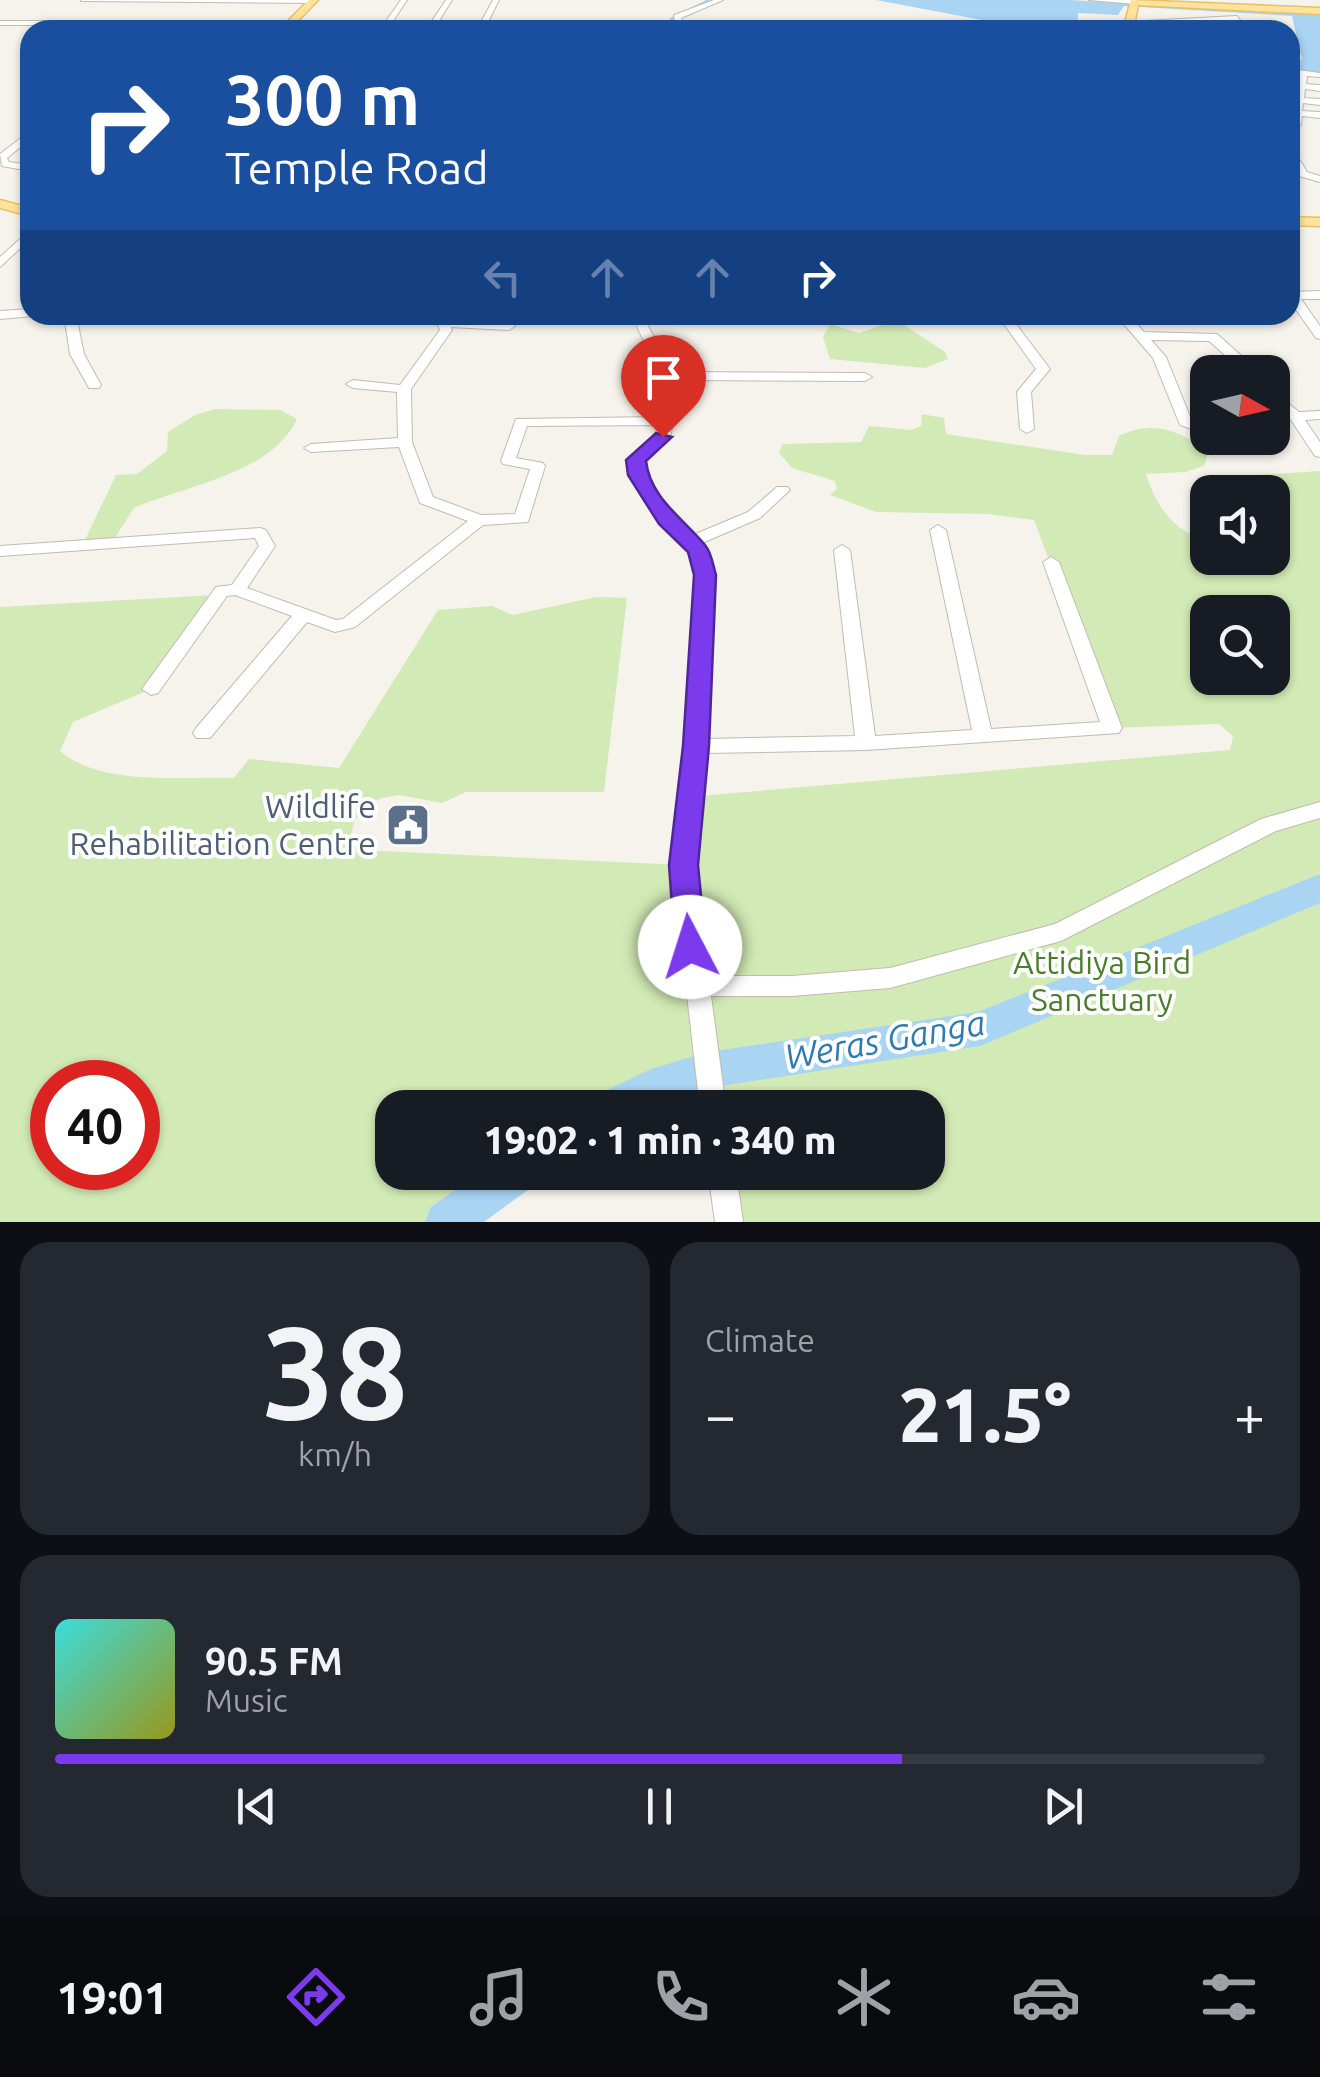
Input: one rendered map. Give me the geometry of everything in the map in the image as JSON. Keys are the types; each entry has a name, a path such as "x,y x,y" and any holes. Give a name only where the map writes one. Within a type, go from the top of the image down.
{"main road":[{"path":"294,20 313,1"},
{"path":"1132,11 1320,11"}],"street":[{"path":"676,20 720,0"},
{"path":"1092,0 1132,11 1237,18"},
{"path":"58,20 84,1 313,1"},
{"path":"1300,72 1320,75"},
{"path":"1300,91 1303,72"},
{"path":"1300,86 1320,88"},
{"path":"2,165 2,157 20,142"},
{"path":"0,264 20,243"},
{"path":"1300,307 1320,336"},
{"path":"72,325 77,354 94,385"},
{"path":"444,325 446,330 404,389 405,442 420,494 479,520 522,519 538,466 508,461 521,422 667,421"},
{"path":"486,325 508,326"},
{"path":"642,325 664,356 669,376 667,421 663,437 635,466 659,510 704,561 696,746 684,865 710,1090"},
{"path":"1011,325 1043,369 1024,392 1027,429"},
{"path":"1131,325 1159,357 1185,422 1190,424"},
{"path":"1141,336 1212,337 1232,355"},
{"path":"669,376 865,377"},
{"path":"353,384 404,389"},
{"path":"1290,411 1320,453"},
{"path":"1296,417 1320,415"},
{"path":"311,448 405,442"},
{"path":"691,542 743,522 782,490"},
{"path":"151,689 216,595 237,590 335,626 349,623 479,520"},
{"path":"938,530 983,736"},
{"path":"0,552 260,533 267,546 237,590"},
{"path":"842,550 866,742"},
{"path":"696,746 866,742 1112,728 1051,562"},
{"path":"202,733 303,615"},
{"path":"697,994 890,978 1061,932 1269,826 1320,810"},
{"path":"725,1190 729,1222"}],"green space":[{"path":"829,325 859,333 882,325 904,325 945,352 948,359 925,368 830,359 823,337"},
{"path":"215,409 280,410 297,419 285,438 247,466 134,508 111,544 82,546 116,475 137,474 167,451 168,432 195,415"},
{"name":"Attidiya Bird Sanctuary","path":"922,414 944,418 946,434 1085,455 1112,455 1119,436 1143,429 1166,430 1188,438 1190,455 1208,455 1204,466 1185,472 1146,474 1168,516 1190,534 1190,575 1290,575 1290,475 1256,475 1320,471 1320,1222 729,1222 724,1190 945,1190 945,1090 710,1090 707,1070 648,1090 375,1090 375,1190 496,1190 477,1222 0,1222 0,607 216,595 151,689 73,722 60,751 98,770 120,775 234,778 249,759 339,768 438,610 492,606 513,615 596,597 627,598 604,792 466,792 442,803 399,795 383,798 369,803 355,820 349,842 359,850 683,865 688,797 1230,750 1233,736 1219,724 1112,728 1034,520 988,514 876,512 830,495 837,489 835,481 792,468 779,453 782,444 861,442 869,426 912,430 921,426"}],"water":[{"path":"876,0 1070,0 1320,15 1320,73 1300,70 1300,20 1293,20 1292,16 1124,6 1118,15 1078,13 1078,20 983,20"}],"waterway":[{"path":"672,20 709,0"},
{"name":"Weras Ganga","path":"649,1090 708,1070 980,1029 1320,888"},
{"name":"Weras Ganga","path":"447,1222 492,1190"}],"place":[{"name":"Wildlife Rehabilitation Centre","path":"408,825"}],"route":[{"path":"663,437 636,460 635,466 659,510 698,550 705,575 696,746 684,865 690,947"}]}
